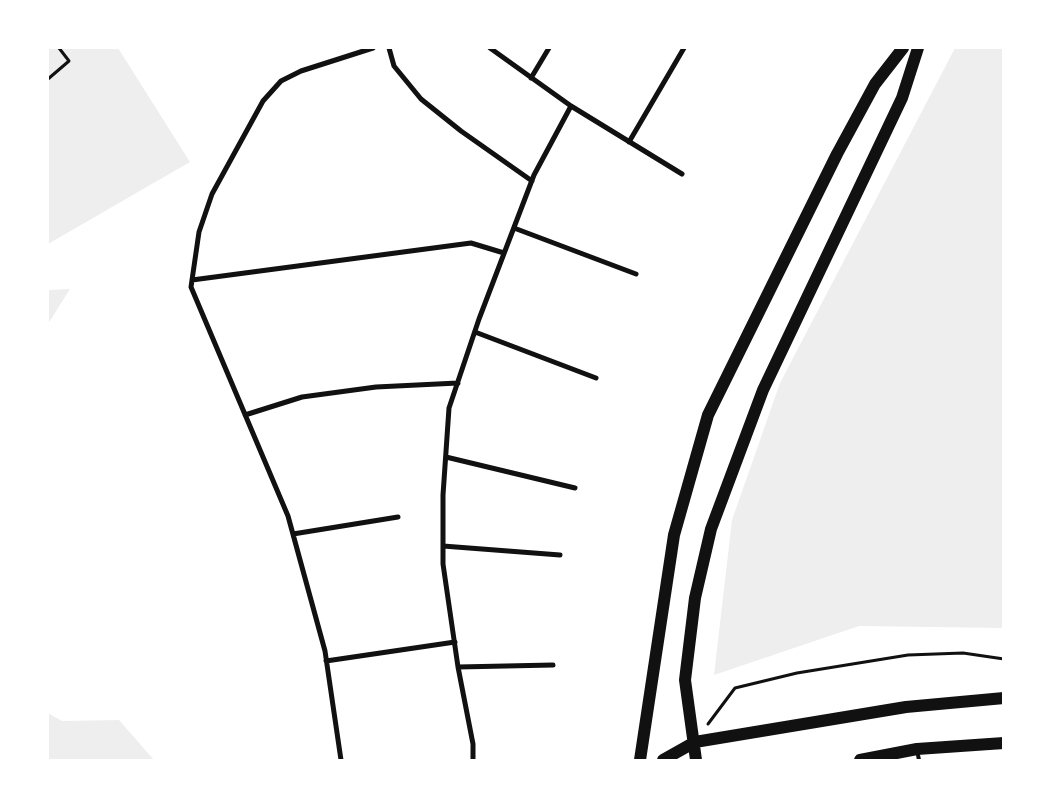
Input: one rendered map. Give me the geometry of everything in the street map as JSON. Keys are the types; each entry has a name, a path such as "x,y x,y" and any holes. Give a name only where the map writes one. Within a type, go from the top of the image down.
{"main road":[{"path":"640,760 674,535 708,415 837,154 875,84 903,48"},
{"path":"696,760 685,680 696,598 711,530 763,390 902,98 918,48"},
{"path":"663,760 695,742 906,707 1004,698"},
{"path":"860,760 918,755 1004,743"}],"street":[{"path":"341,760 326,661 288,516 191,287 199,232 212,194 263,101 281,81 301,71 373,48"},
{"path":"389,48 394,66 421,99 461,131 532,181"},
{"path":"490,48 570,106 682,174"},
{"path":"531,78 549,48"},
{"path":"629,142 684,48"},
{"path":"473,760 473,744 458,667 443,564 449,408 474,332 532,181 570,106"},
{"path":"514,228 636,274"},
{"path":"192,280 471,243 504,253"},
{"path":"474,332 596,378"},
{"path":"245,415 302,397 376,387 458,383"},
{"path":"446,457 575,488"},
{"path":"293,534 398,517"},
{"path":"443,546 560,554"},
{"path":"326,661 455,642"},
{"path":"458,667 553,666"}],"path":[{"path":"48,79 69,61 59,48"},
{"path":"695,742 734,688 837,665 908,655 963,653 1004,659"}],"shaded area":[{"path":"48,48 118,48 190,162 48,244"},
{"path":"955,48 1003,48 1003,628 859,626 714,675 732,520 780,383"},
{"path":"70,289 48,324 48,290"},
{"path":"48,713 62,721 119,720 154,760 48,760"}]}
